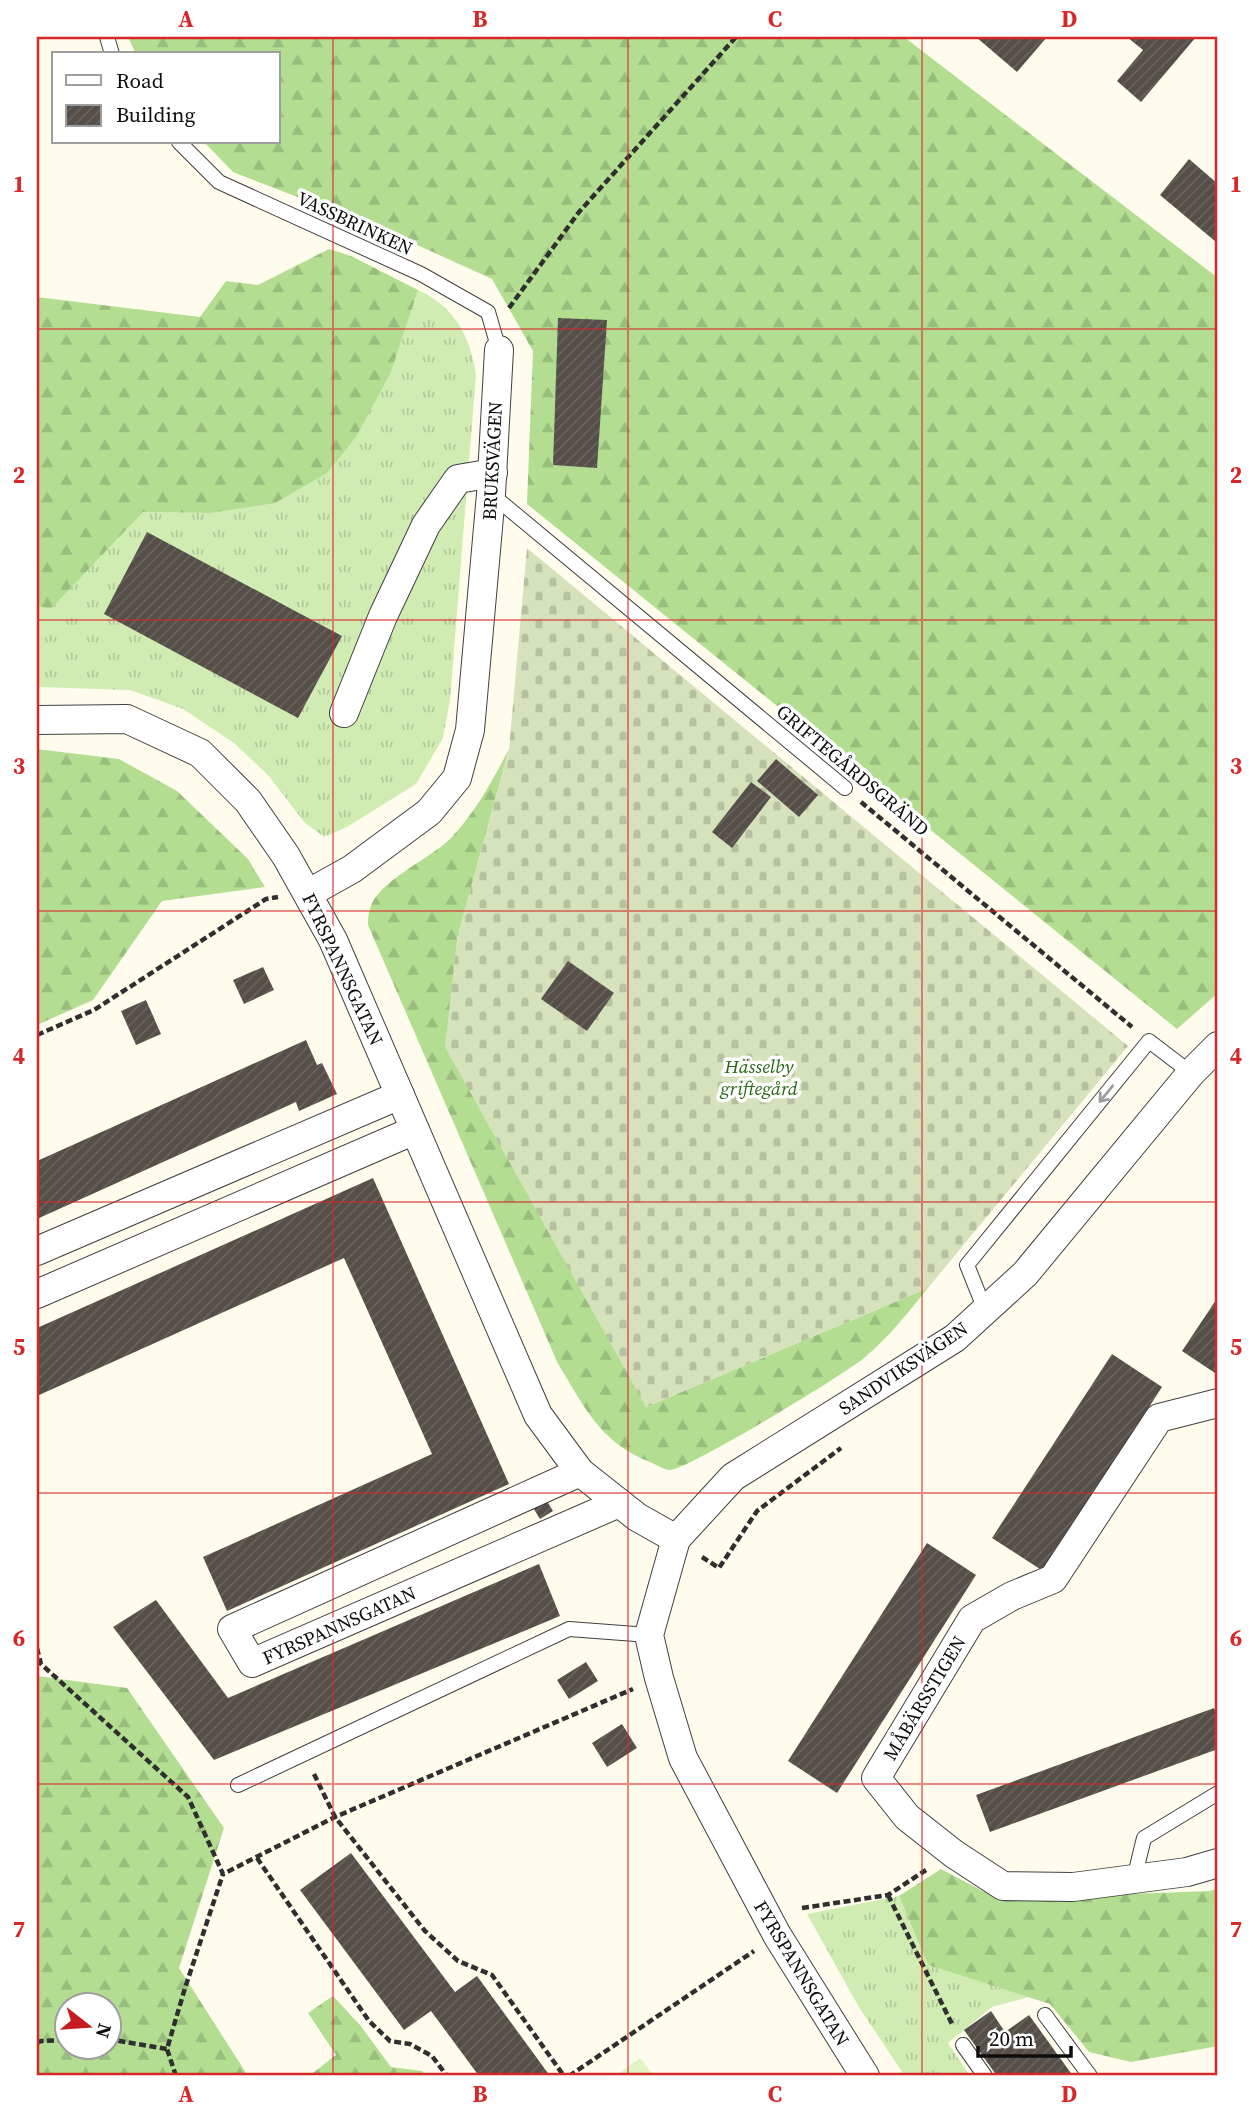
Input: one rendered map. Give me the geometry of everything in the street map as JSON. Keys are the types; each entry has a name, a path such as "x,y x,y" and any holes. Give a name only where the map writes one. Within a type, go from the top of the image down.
{"street":[{"name":"BRUKSVÄGEN","path":"309,893 352,869 429,813 457,778 470,730 492,483 499,350"},
{"path":"344,713 383,616 426,525 458,480 492,483"},
{"name":"FYRSPANNSGATAN","path":"37,720 127,719 200,753 248,801 309,893 334,940 538,1415 580,1472 637,1517 676,1539 649,1635 683,1758 777,1935 864,2076"},
{"name":"SANDVIKSVÄGEN","path":"676,1539 733,1477 955,1338 1025,1274 1191,1073 1218,1046"},
{"path":"37,1251 400,1095"},
{"path":"37,1294 415,1130"},
{"name":"MÅBÄRSSTIGEN","path":"1218,1403 1158,1418 1053,1579 1012,1596 972,1619 876,1778 907,1817 954,1854 1003,1886 1073,1887 1187,1872 1218,1863"},
{"name":"FYRSPANNSGATAN","path":"580,1472 232,1629 252,1662 619,1503"}],"lane":[{"name":"VASSBRINKEN","path":"181,144 219,182 421,274 488,312 499,350"},
{"name":"GRIFTEGÅRDSGRÄND","path":"492,483 845,788"},
{"path":"985,1310 967,1265 1149,1041 1191,1073"},
{"path":"238,1785 569,1629 649,1635"},
{"path":"1134,1879 1144,1838 1218,1793"},
{"path":"1045,2015 1090,2076"},
{"path":"964,2045 985,2076"}],"path":[{"path":"499,350 510,307 579,212 736,37"},
{"name":"GRIFTEGÅRDSGRÄND","path":"845,788 1149,1041"},
{"path":"37,1035 93,1010 266,899 309,893"},
{"path":"304,1754 335,1818 425,1931 458,1961 492,1975 567,2076 777,1935"},
{"path":"257,1858 369,2021 390,2041 410,2044 432,2056 447,2076"},
{"path":"176,2076 167,2049 223,1874"},
{"path":"802,1908 888,1895 912,1877"},
{"path":"888,1895 930,1983 964,2045"},
{"path":"122,2041 167,2049"}],"green space":[{"path":"128,37 904,37 1218,278 1218,993 1177,1029 527,504 533,351 492,279 393,234 233,172 206,144 280,144 280,52 135,52"},
{"path":"329,249 351,256 418,290 391,372 356,437 327,473 275,503 210,513 143,512 51,609 37,606 37,297 200,317 226,281 258,285"},
{"path":"418,290 442,305 459,324 470,347 476,374 450,700 443,738 416,784 347,827 324,837 304,822 268,775 234,743 183,709 130,690 37,687 37,606 51,609 143,512 210,513 391,372"},
{"name":"Hässelby griftegård","path":"527,548 1128,1046 928,1288 646,1407 445,1047 457,939 509,749"},
{"path":"37,749 119,759 177,791 248,859 265,887 162,901 93,1000 37,1025"},
{"path":"509,749 457,939 646,1407 928,1288 881,1342 851,1368 734,1439 670,1470 633,1454 606,1434 585,1408 558,1364 368,925 374,899 382,889 450,839 483,796"},
{"path":"37,1676 127,1688 224,1828 179,1968 248,2076 37,2076"},
{"path":"941,1869 998,1899 1210,1891 1218,1888 1218,2046 1131,2062 1089,2052 1050,2004 928,1965 899,1896"},
{"path":"899,1896 928,1965 1029,1997 992,2007 948,2043 970,2076 905,2076 860,2009 807,1914"},
{"path":"333,1996 360,2025 391,2067 422,2071 426,2076 309,2076 336,2055 308,2013"},
{"path":"640,2058 654,2076 615,2076"}],"building":[{"path":"976,37 1047,37 1017,72"},
{"path":"1127,37 1196,37 1141,102 1117,81 1143,50"},
{"path":"1189,159 1218,184 1216,242 1160,195"},
{"path":"558,318 607,320 597,468 553,465"},
{"path":"147,532 342,636 298,718 104,614"},
{"path":"776,759 818,795 799,817 757,781"},
{"path":"751,782 771,797 732,848 712,832"},
{"path":"568,961 614,993 587,1031 541,999"},
{"path":"263,967 274,990 244,1004 233,980"},
{"path":"146,1000 161,1034 136,1045 121,1011"},
{"path":"306,1040 317,1065 322,1063 337,1094 299,1111 296,1102 37,1219 37,1161"},
{"path":"373,1178 509,1484 227,1611 203,1557 432,1454 344,1258 37,1396 37,1328"},
{"path":"1218,1297 1218,1375 1182,1351"},
{"path":"1112,1354 1162,1387 1043,1571 992,1538"},
{"path":"545,1498 553,1511 540,1519 532,1506"},
{"path":"927,1543 976,1575 837,1793 788,1761"},
{"path":"539,1564 560,1616 214,1760 113,1627 156,1600 228,1698"},
{"path":"586,1662 598,1681 569,1699 557,1680"},
{"path":"1214,1708 1218,1718 1218,1749 990,1832 976,1795"},
{"path":"622,1724 637,1748 607,1767 592,1743"},
{"path":"351,1853 455,1992 477,1976 550,2076 479,2076 431,2011 404,2030 300,1890"},
{"path":"991,2011 1005,2032 1029,2015 1073,2076 997,2076 964,2030"}]}
